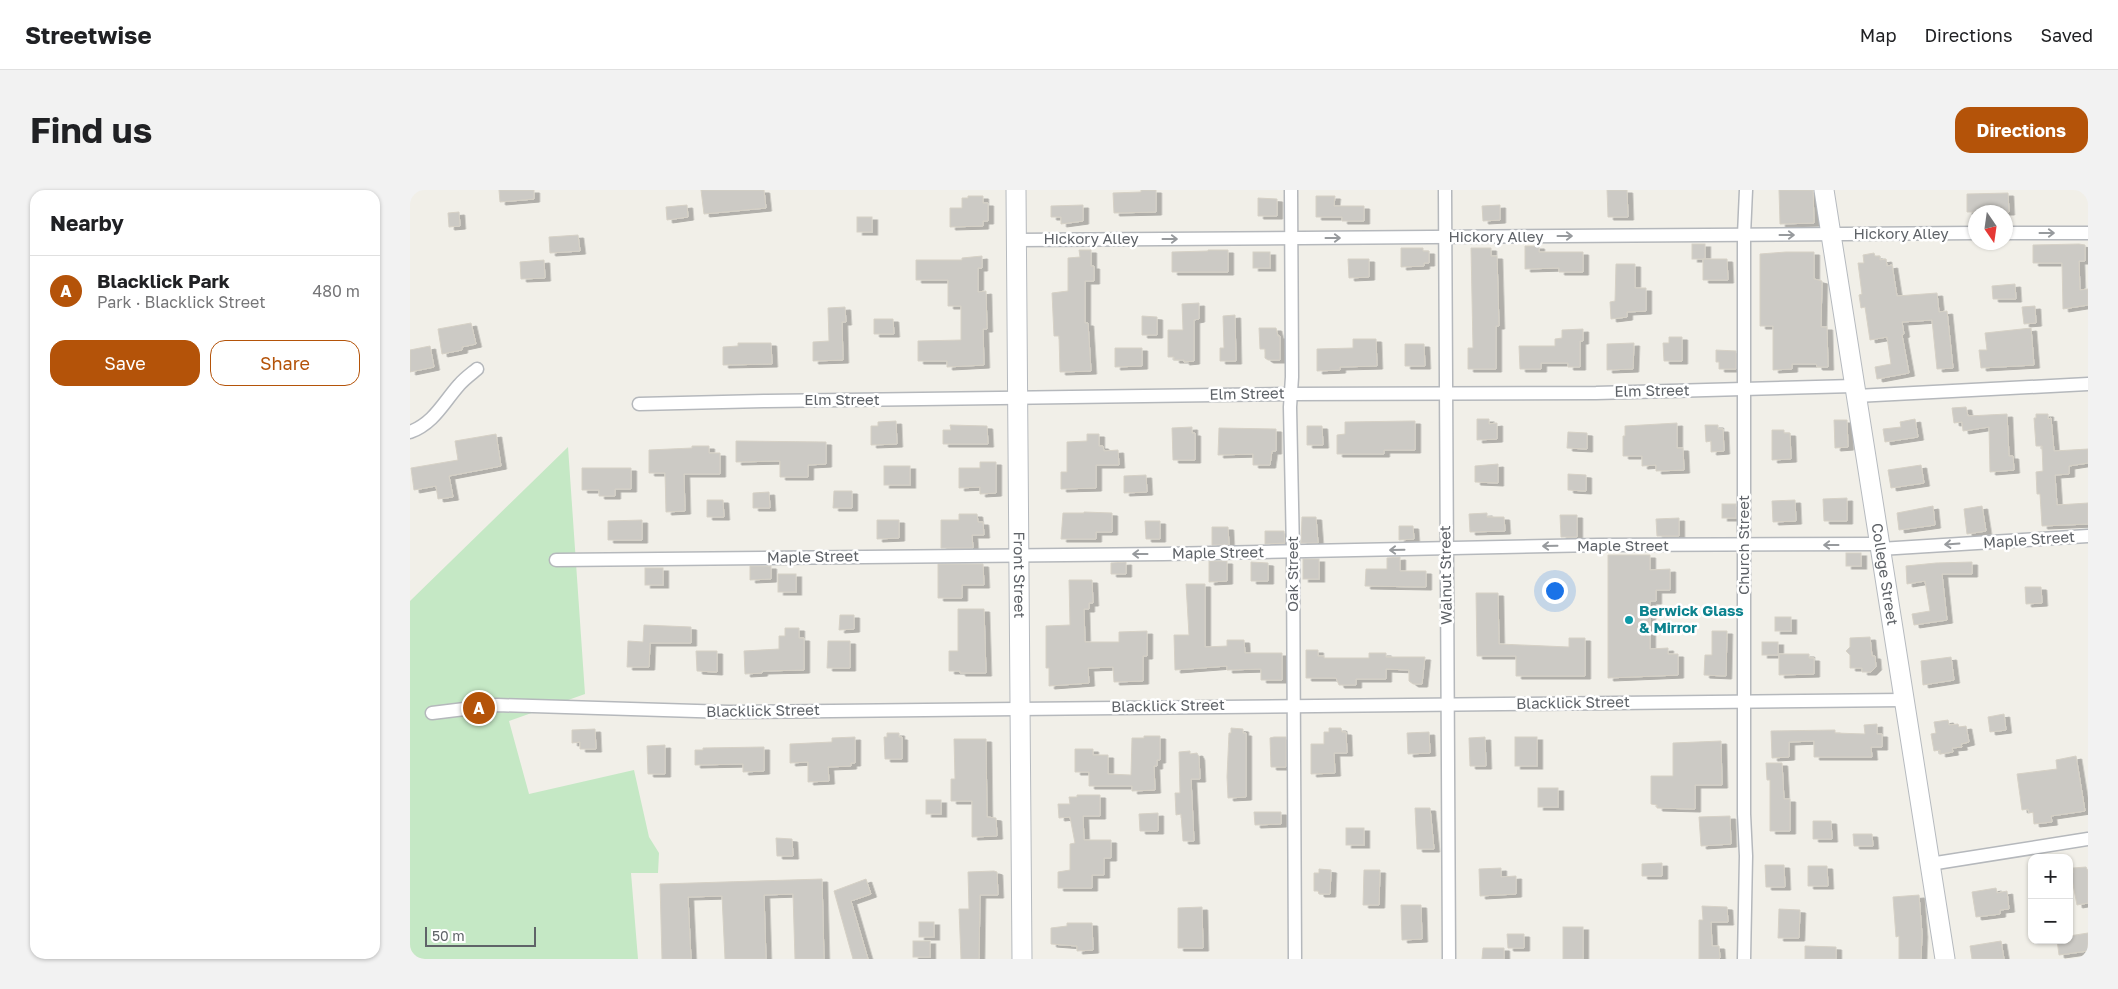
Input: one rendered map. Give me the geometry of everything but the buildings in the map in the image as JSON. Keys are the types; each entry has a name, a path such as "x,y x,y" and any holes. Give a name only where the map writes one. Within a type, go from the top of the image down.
{"street":[{"name":"Front Street","path":"1016,190 1022,959"},
{"name":"Oak Street","path":"1291,190 1295,959"},
{"name":"Walnut Street","path":"1445,190 1449,959"},
{"name":"Church Street","path":"1744,959 1744,235 1746,190"},
{"name":"College Street","path":"1824,190 1946,959"},
{"name":"Hickory Alley","path":"1016,240 1968,233"},
{"path":"2013,233 2088,233"},
{"path":"410,432 425,425 435,416 459,384 477,369"},
{"name":"Elm Street","path":"640,404 767,400 1445,392 1596,393 1744,389 1855,391 2088,384"},
{"name":"Maple Street","path":"556,560 1293,552 1598,545 1880,546 2088,536"},
{"name":"Blacklick Street","path":"432,713 497,705 729,712 1745,700 1904,700"},
{"path":"1930,864 2088,839"}],"green space":[{"path":"568,447 585,694 509,721 529,794 634,770 649,837 659,853 658,873 631,873 638,959 410,959 410,601"}],"place":[{"name":"Berwick Glass & Mirror","path":"1629,620"},
{"name":"Blacklick Park","path":"479,708"}]}
